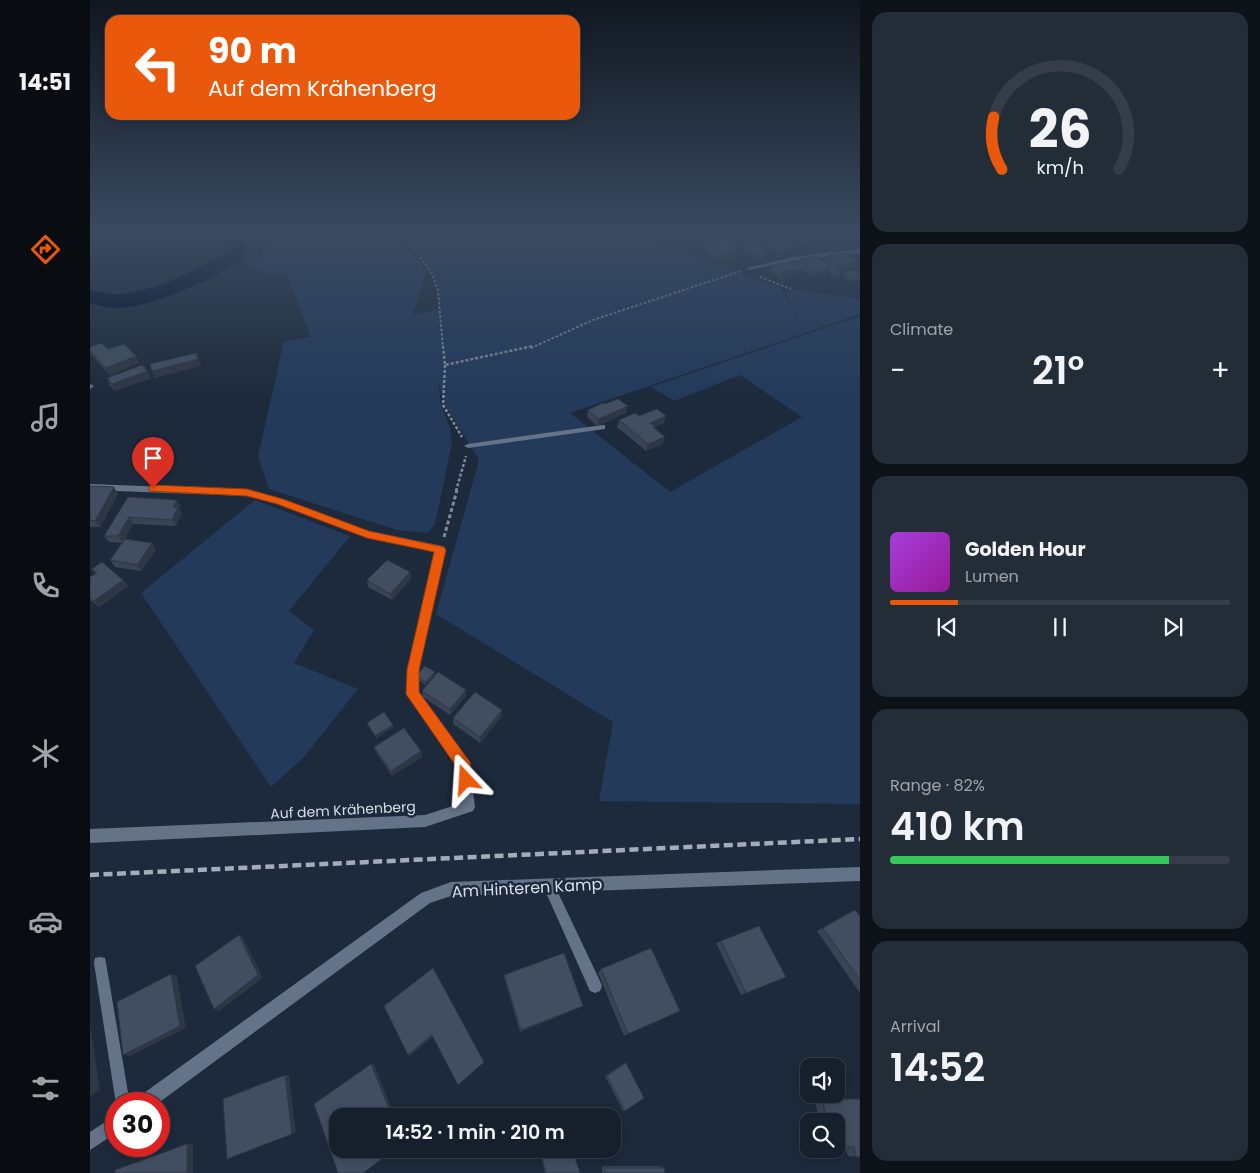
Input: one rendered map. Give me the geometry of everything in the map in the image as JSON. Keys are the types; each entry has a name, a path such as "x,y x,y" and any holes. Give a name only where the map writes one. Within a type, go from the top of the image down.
{"street":[{"path":"90,488 247,493 280,501 367,534 440,550"},
{"name":"Auf dem Krähenberg","path":"90,836 424,821 469,807 465,767 412,694 413,670 440,550"},
{"name":"Am Hinteren Kamp","path":"159,1092 426,898 451,889 860,874"},
{"path":"90,1142 105,1131"}],"lane":[{"path":"468,446 603,427"},
{"path":"549,886 595,986"},
{"path":"100,963 121,1092"}],"path":[{"path":"437,287 446,366 443,405 468,446 440,550"},
{"path":"446,366 530,348 593,320 693,287"},
{"path":"785,287 791,289"}],"shaded area":[{"path":"292,287 422,287 413,315 442,308 438,287 777,287 780,288 799,321 785,292 791,289 860,299 860,314 570,413 670,492 802,417 740,375 674,401 651,387 860,316 860,804 599,801 613,722 436,614 479,460 445,405 438,382 441,405 450,428 452,443 435,524 427,533 397,530 269,489 258,456 283,346 282,342 311,337"},
{"path":"255,500 350,536 289,611 314,630 294,663 358,689 304,757 271,787 141,593"}],"building":[{"path":"101,343 108,349 124,344 136,356 106,368 90,350 90,347"},
{"path":"196,353 198,359 152,371 150,364"},
{"path":"142,365 147,371 112,384 107,378"},
{"path":"618,399 628,406 599,419 588,410 603,403"},
{"path":"657,409 666,416 650,423 665,437 648,444 619,420 635,413 639,416"},
{"path":"90,486 114,487 95,521 90,520"},
{"path":"128,497 177,500 173,507 178,507 172,520 129,517 118,536 104,536"},
{"path":"125,539 152,543 137,565 110,560"},
{"path":"387,560 410,572 390,594 367,580"},
{"path":"102,562 123,580 94,601 90,598 90,577 97,573 92,569"},
{"path":"425,666 435,672 426,682 416,676"},
{"path":"438,672 466,690 450,709 422,691"},
{"path":"475,692 502,710 480,737 453,718"},
{"path":"384,712 393,725 375,736 367,723"},
{"path":"404,728 421,751 391,771 374,747"},
{"path":"855,910 860,916 860,980 823,928"},
{"path":"759,926 786,977 746,993 721,941"},
{"path":"239,935 258,975 214,1009 195,966"},
{"path":"651,948 680,1011 628,1034 601,969"},
{"path":"564,953 583,1006 521,1030 504,975"},
{"path":"433,968 484,1062 458,1085 432,1035 408,1055 384,1006"},
{"path":"171,974 180,1026 123,1055 117,1002"},
{"path":"626,1063 644,1098 625,1111 607,1076"},
{"path":"371,1064 389,1108 329,1108 329,1147 314,1104"},
{"path":"285,1075 292,1134 227,1159 223,1099"},
{"path":"845,1099 860,1099 860,1157 856,1157 854,1147 845,1147 845,1113 825,1113 823,1103 845,1103"},
{"path":"187,1144 187,1173 115,1173 115,1170 151,1157 170,1157 170,1150"},
{"path":"333,1158 383,1158 363,1173 338,1173"},
{"path":"542,1158 575,1158 580,1173 546,1173"},
{"path":"605,1168 664,1168 665,1173 605,1173"}],"waterway":[{"path":"90,297 121,301 151,295 173,287"}],"railway":[{"path":"90,875 860,839"}],"route":[{"path":"153,488 247,493 280,501 367,534 440,550 413,670 412,694 465,767 466,780"}]}
